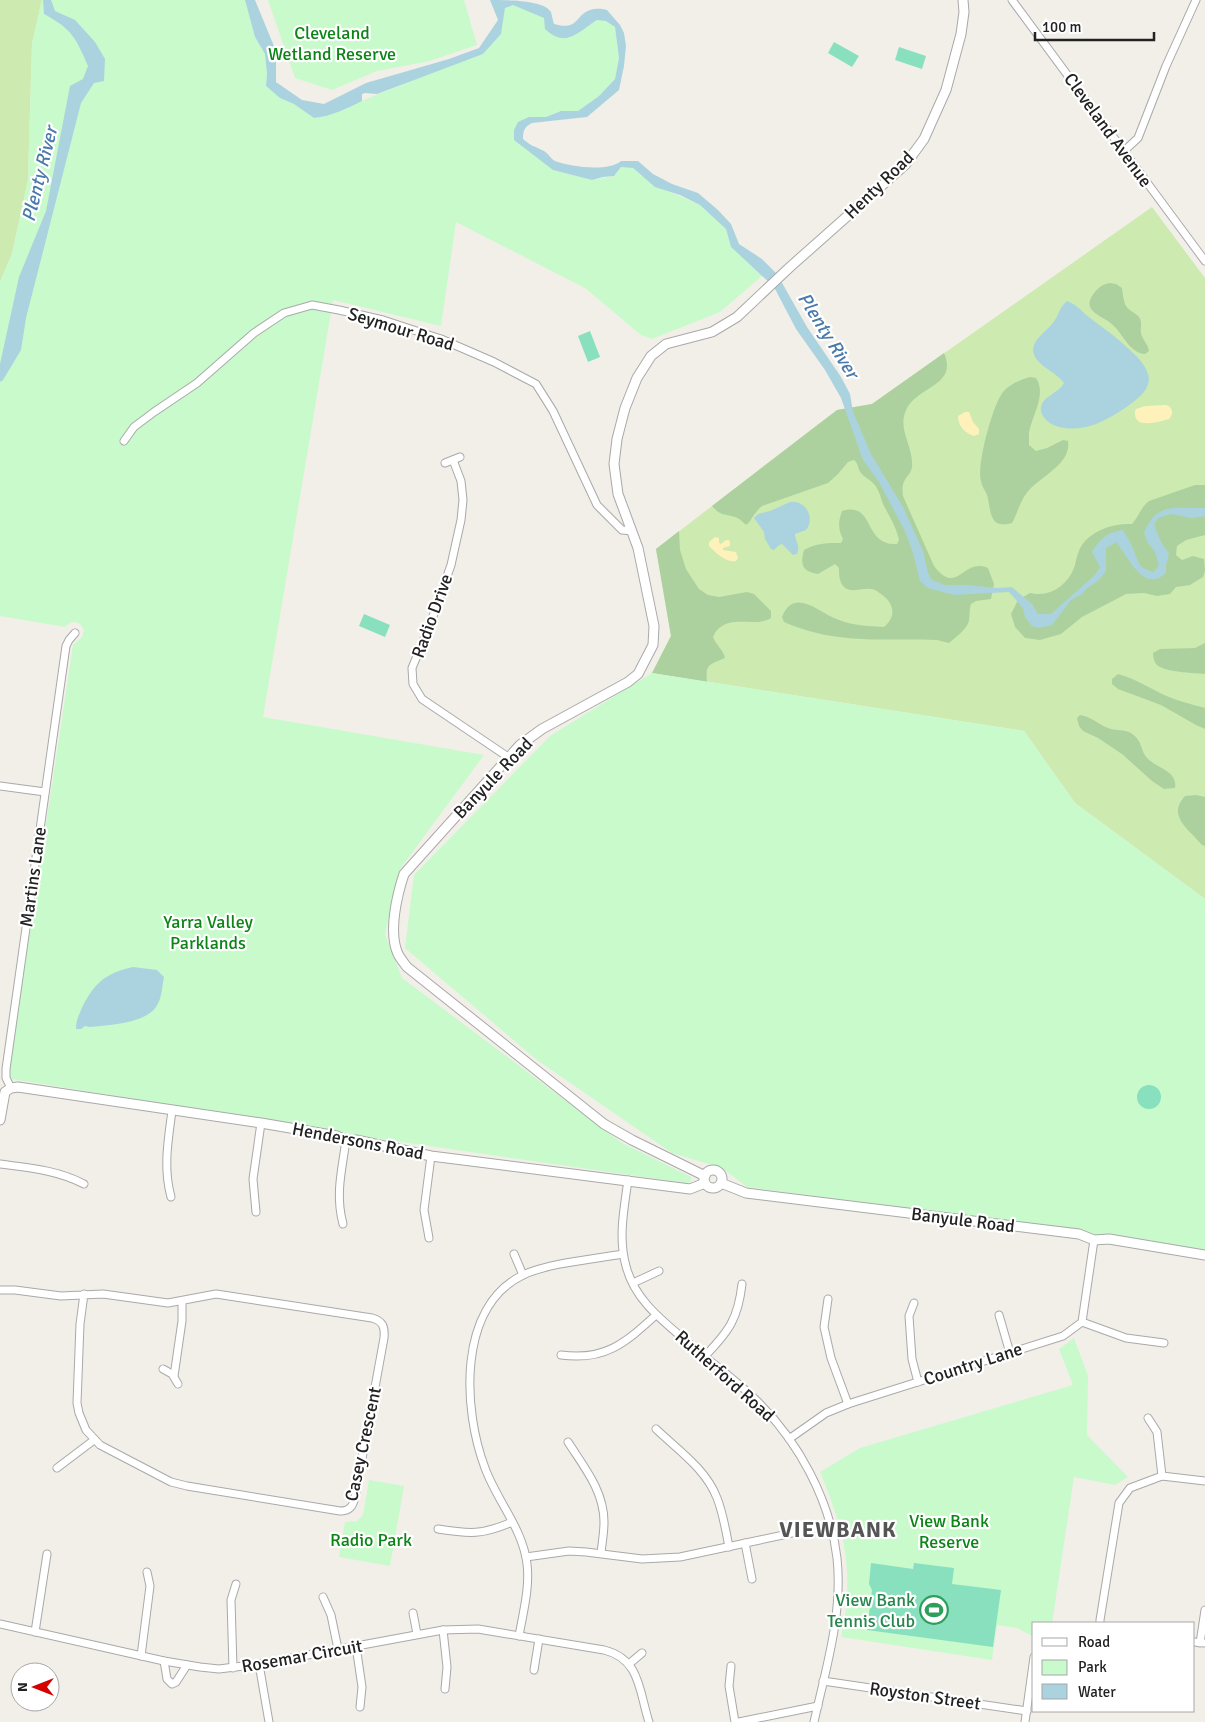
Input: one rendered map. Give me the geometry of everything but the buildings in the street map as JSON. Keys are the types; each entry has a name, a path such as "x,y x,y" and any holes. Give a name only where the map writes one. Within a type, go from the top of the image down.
{"street":[{"name":"Henty Road","path":"790,267 905,165 924,139 946,90 952,70 961,34 964,12 963,0"},
{"name":"Cleveland Avenue","path":"1012,0 1205,260"},
{"path":"1123,152 1138,138 1166,66 1196,0"},
{"name":"Banyule Road","path":"705,1179 604,1124 407,967 398,953 394,936 397,896 404,874 520,745 542,730 628,682 638,674 653,645 654,626 638,548 618,494 614,464 617,440 625,408 637,378 651,356 666,344 712,332 737,317 790,267"},
{"name":"Seymour Road","path":"124,441 134,427 197,383 254,333 284,313 312,305 383,320 441,339 494,362 536,384 553,411 597,505 622,530 632,531"},
{"name":"Radio Drive","path":"445,463 456,458 463,500 461,520 451,564 431,622 412,668 413,684 422,700 508,757"},
{"name":"Martins Lane","path":"11,1088 6,1078 6,1069 66,646 75,633"},
{"path":"0,786 45,792"},
{"path":"0,1120 3,1096 11,1088"},
{"name":"Hendersons Road","path":"11,1088 24,1088 261,1123 337,1136 346,1140 356,1140 431,1156 690,1189 705,1179"},
{"path":"171,1197 166,1166 172,1111"},
{"path":"256,1212 253,1178 261,1123"},
{"path":"344,1224 340,1211 338,1188 346,1140"},
{"path":"429,1238 424,1210 431,1156"},
{"path":"0,1164 53,1172 84,1184"},
{"path":"709,1171 718,1172 721,1177 721,1183 714,1188 709,1187 705,1179 709,1171"},
{"name":"Rutherford Road","path":"628,1180 622,1227 623,1254 626,1267 639,1295 656,1315 756,1400 789,1439 812,1477 830,1525 837,1556 839,1591 835,1626 814,1722"},
{"name":"Banyule Road","path":"721,1183 746,1193 1078,1234 1094,1240 1109,1239 1205,1255"},
{"path":"1094,1240 1082,1322 1120,1337 1164,1343"},
{"path":"514,1254 523,1275"},
{"path":"519,1636 527,1582 526,1557 519,1534 492,1484 478,1448 472,1409 471,1368 475,1338 486,1310 504,1288 523,1275 558,1266 623,1254"},
{"path":"633,1283 659,1271"},
{"path":"705,1356 721,1339 734,1320 740,1300 742,1284"},
{"name":"Casey Crescent","path":"0,1286 48,1295 81,1294 103,1294 162,1303 182,1302 204,1296 222,1295 372,1318 382,1324 384,1338 352,1506 347,1510 340,1511 180,1484 112,1453 94,1440 82,1422 77,1403 81,1294"},
{"name":"Casey Crescent","path":"0,1290 15,1290"},
{"path":"828,1298 824,1326 831,1358 848,1404"},
{"path":"174,1376 182,1321 182,1302"},
{"path":"914,1303 909,1316 912,1358 918,1382"},
{"path":"561,1355 593,1355 613,1349 632,1337 656,1315"},
{"path":"999,1316 1010,1353"},
{"name":"Country Lane","path":"789,1439 826,1413 848,1404 1063,1336 1082,1322"},
{"path":"163,1369 174,1376 178,1384"},
{"path":"1148,1418 1157,1432 1162,1476"},
{"path":"656,1430 697,1468 712,1488 720,1506 729,1547"},
{"path":"57,1468 94,1440"},
{"path":"568,1442 591,1478 600,1497 604,1525 600,1553"},
{"path":"1100,1622 1119,1503 1130,1488 1162,1476 1205,1481"},
{"path":"438,1529 473,1533 493,1530 512,1522"},
{"path":"526,1557 569,1551 600,1553 625,1558 659,1559 680,1557 830,1525"},
{"path":"745,1543 752,1579"},
{"path":"35,1632 47,1554"},
{"path":"141,1656 150,1586 147,1572"},
{"path":"232,1668 231,1600 236,1584"},
{"path":"323,1597 331,1615 338,1649"},
{"path":"1200,1643 1205,1610"},
{"path":"413,1613 417,1634"},
{"name":"Rosemar Circuit","path":"0,1624 164,1661 211,1668 232,1668 259,1664 443,1630 478,1629 610,1652 629,1664"},
{"path":"443,1630 448,1667 445,1689"},
{"path":"534,1670 539,1639"},
{"path":"356,1646 362,1688 360,1707"},
{"path":"642,1653 629,1664 639,1683 648,1722"},
{"path":"164,1661 167,1679 172,1684 176,1682 187,1665"},
{"path":"259,1664 269,1722"},
{"path":"731,1666 729,1686 734,1722"},
{"path":"1025,1722 1032,1673"},
{"name":"Royston Street","path":"823,1681 1027,1711"},
{"path":"739,1722 818,1706"}],"green space":[{"path":"0,0 42,0 32,44 28,180 12,254 0,282"},
{"name":"Yarra Valley Parklands","path":"42,0 245,0 255,37 265,54 266,86 280,98 294,104 314,118 338,112 412,80 483,54 501,34 505,8 513,4 544,18 570,38 597,20 606,20 615,27 619,58 615,79 599,96 578,111 561,111 546,117 529,117 514,130 540,159 553,170 592,180 614,176 621,167 629,167 670,192 700,205 726,229 731,247 762,276 720,312 652,339 641,335 585,288 456,222 441,326 333,300 263,717 484,755 400,869 385,934 402,978 622,1143 691,1177 691,1182 685,1183 374,1138 11,1079 9,1071 73,645 82,637 84,630 76,622 70,623 65,627 0,616 0,282 12,254 28,180 32,44"},
{"name":"Cleveland Wetland Reserve","path":"268,0 464,0 477,45 430,61 377,71 332,90 295,78"},
{"path":"834,42 859,56 852,67 828,53"},
{"path":"899,47 926,56 922,69 895,60"},
{"path":"1152,207 1205,278 1205,899 1075,803 1024,731 652,673 671,636 656,549 837,410 872,404"},
{"path":"1110,283 1122,288 1126,306 1140,319 1142,335 1149,351 1145,354 1135,351 1110,322 1091,309 1090,299 1094,293 1101,286"},
{"path":"590,331 600,357 588,362 578,336"},
{"path":"944,353 947,364 946,372 942,379 913,401 904,415 903,422 912,466 903,484 903,496 934,566 942,575 949,578 955,577 972,567 988,568 994,584 991,599 976,601 971,604 968,624 949,643 937,640 841,637 803,629 784,622 782,617 787,608 799,602 851,624 884,627 888,623 892,614 891,605 878,592 868,589 847,589 841,583 839,568 835,564 818,574 805,569 802,563 804,550 826,543 841,543 843,539 839,525 842,511 853,510 860,512 878,538 886,543 897,544 899,540 896,530 877,488 861,473 854,460 848,462 828,483 762,506 746,525 741,520 721,513 712,506 837,410 872,404"},
{"path":"1030,377 1036,378 1040,391 1038,405 1029,433 1029,445 1036,451 1063,440 1068,441 1068,449 1060,464 1026,494 1012,523 1000,524 991,515 982,483 980,473 983,449 995,409 1003,392 1015,383"},
{"path":"1195,485 1205,485 1205,535 1186,540 1177,546 1176,555 1182,560 1193,556 1204,559 1205,571 1203,577 1190,585 1176,587 1170,594 1157,596 1144,593 1126,594 1082,617 1061,634 1040,640 1025,638 1015,627 1011,614 1018,600 1030,593 1038,594 1052,591 1064,584 1072,572 1082,546 1096,532 1120,524 1132,524 1149,501"},
{"path":"679,531 680,550 686,569 699,589 708,595 719,597 747,592 754,594 771,611 771,618 764,621 732,622 718,629 713,637 725,658 708,668 707,682 652,673 671,636 656,549"},
{"path":"364,614 390,625 385,637 359,626"},
{"path":"1205,643 1205,674 1166,669 1155,662 1153,653 1160,649 1195,648"},
{"path":"652,673 1024,731 1075,803 1205,899 1205,1250 747,1187 722,1168 672,1153 537,1060 405,948 414,875 550,736"},
{"path":"1118,674 1169,697 1205,708 1205,729 1161,705 1118,689 1112,684 1112,679"},
{"path":"1080,715 1088,717 1108,728 1126,731 1135,736 1148,759 1170,774 1175,782 1175,788 1164,789 1152,781 1122,754 1098,738 1083,731 1079,726 1077,718"},
{"path":"1196,795 1205,797 1205,846 1186,828 1179,816 1180,803 1185,796"},
{"path":"1149,1085 1157,1089 1161,1097 1157,1105 1149,1109 1141,1105 1137,1097 1141,1089"},
{"name":"View Bank Reserve","path":"1074,1338 1088,1376 1087,1435 1128,1477 1115,1485 1074,1477 1052,1622 1032,1622 1032,1636 1017,1628 997,1625 992,1660 841,1637 847,1592 845,1553 836,1514 820,1472 860,1448 1073,1385 1059,1349"},
{"name":"Radio Park","path":"369,1480 404,1486 390,1566 339,1557 345,1522 357,1521 363,1515"},
{"name":"View Bank Tennis Club","path":"871,1563 913,1569 914,1563 954,1568 952,1584 1001,1590 993,1647 867,1630 872,1590 869,1584"}],"sand":[{"path":"1166,405 1172,411 1169,419 1159,422 1142,423 1135,417 1136,409 1145,406"},
{"path":"969,412 973,422 979,429 979,434 971,435 961,426 958,416"},
{"path":"715,537 719,538 719,543 721,544 729,540 730,546 723,548 723,550 736,552 738,558 736,561 725,559 709,546 709,542"}],"water":[{"path":"43,0 51,0 55,11 75,20 95,42 105,59 104,81 94,83 81,103 26,318 21,350 0,382 0,364 19,277 46,211 70,86 83,79 88,66 72,35 44,14"},
{"path":"245,0 255,0 276,51 276,82 302,100 324,104 366,83 449,59 479,48 498,20 490,0 506,0 541,5 551,12 554,24 562,26 572,24 590,10 607,10 620,25 624,33 626,46 619,90 587,117 532,123 524,130 523,139 545,152 555,161 570,165 599,167 621,161 638,161 653,174 672,184 698,193 731,224 739,244 762,259 777,274 807,327 841,377 850,394 853,412 871,454 903,507 923,551 928,573 932,580 945,585 1012,587 1032,604 1038,614 1051,614 1095,575 1100,567 1092,552 1098,543 1108,535 1123,530 1139,564 1144,569 1154,572 1159,565 1155,552 1148,543 1144,533 1155,516 1161,511 1168,509 1205,508 1205,516 1192,518 1171,514 1158,518 1154,525 1161,542 1169,554 1166,573 1158,578 1150,579 1137,571 1116,542 1106,548 1106,571 1099,580 1082,594 1071,600 1052,625 1039,628 1032,626 1025,617 1023,608 1009,592 954,595 928,588 920,581 905,531 879,482 863,460 841,398 825,370 796,329 774,287 731,247 726,229 700,205 680,195 655,187 633,168 621,167 614,176 592,180 553,170 514,140 514,130 518,122 529,117 546,117 561,111 578,111 599,96 615,79 619,58 615,27 606,21 597,20 572,36 559,38 545,29 544,18 513,5 505,8 501,34 483,54 377,94 362,94 362,101 333,114 314,118 294,104 280,98 266,86 265,54 255,37"},
{"path":"1067,301 1077,306 1117,338 1144,365 1149,376 1145,390 1133,402 1103,421 1079,428 1055,426 1046,420 1041,412 1042,403 1064,383 1038,362 1033,351 1035,342 1052,324"},
{"path":"790,502 795,502 804,507 810,520 806,530 795,534 798,548 797,554 793,555 782,544 774,550 771,549 765,539 764,532 754,518 758,514"},
{"path":"133,967 157,970 164,977 161,996 156,1007 143,1017 126,1023 85,1026 81,1029 76,1029 81,1010 95,987 107,976"}],"place":[{"name":"View Bank Tennis Club","path":"934,1610"}],"district":[{"name":"VIEWBANK","path":"838,1529"}],"water label":[{"name":"Plenty River","path":"39,174"},
{"name":"Plenty River","path":"829,335"}]}
